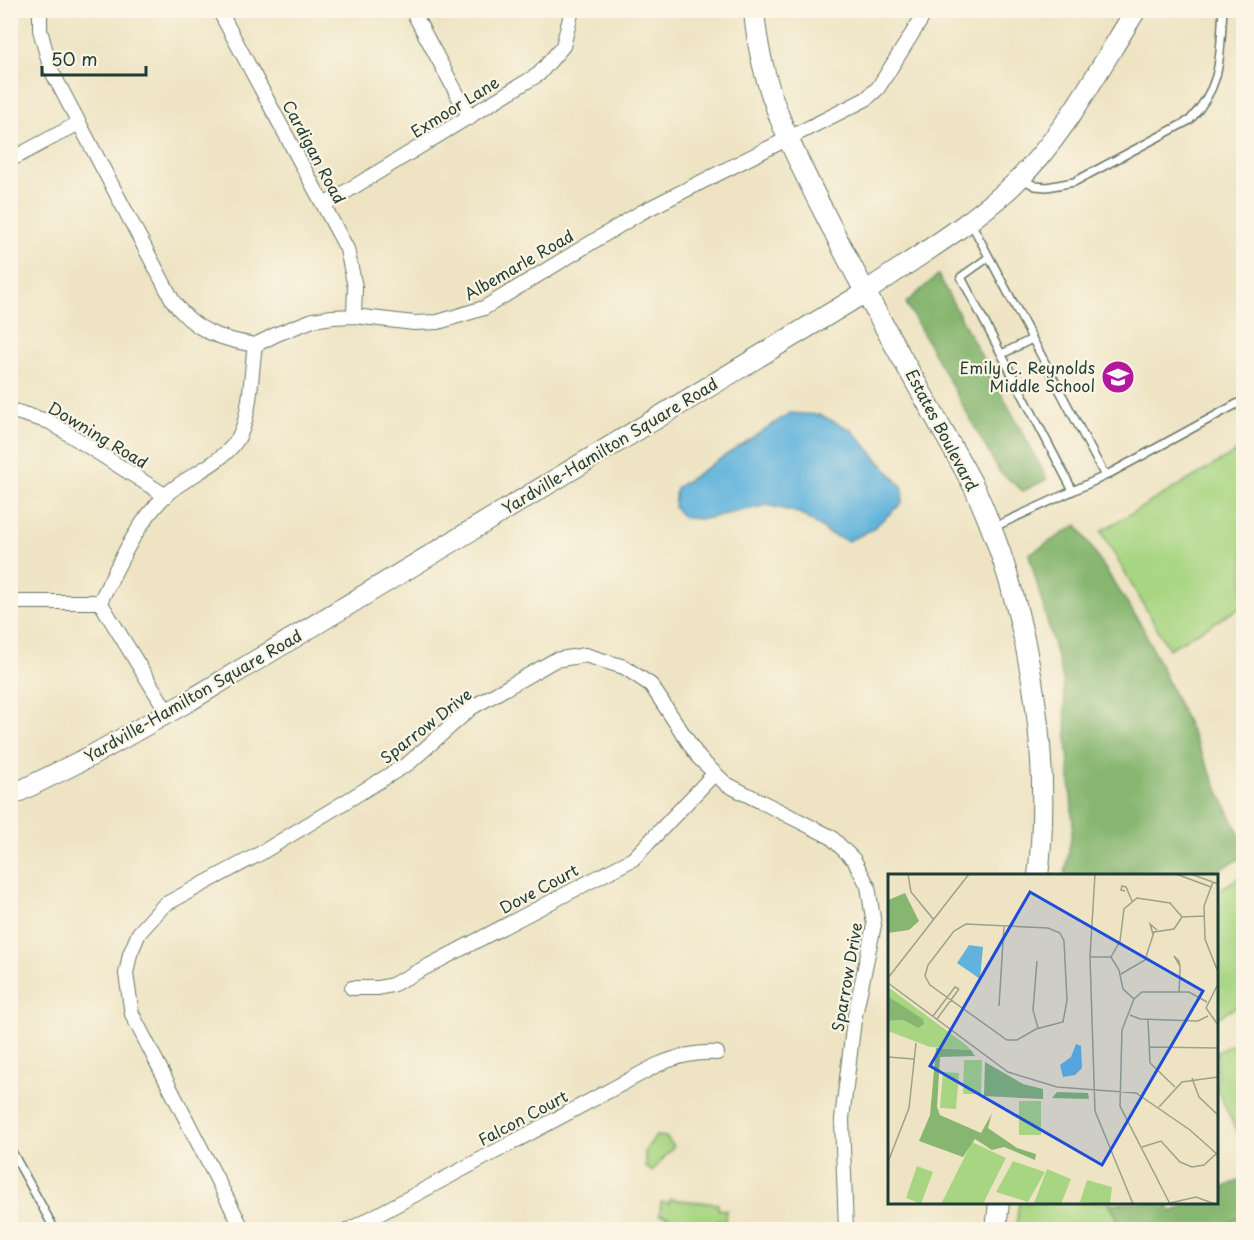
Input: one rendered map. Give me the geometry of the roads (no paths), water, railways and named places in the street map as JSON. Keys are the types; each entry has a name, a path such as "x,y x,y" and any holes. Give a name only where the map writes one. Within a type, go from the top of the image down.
{"street":[{"path":"40,10 40,30 51,70 165,287 182,314 195,326 213,336 255,345 244,426 238,439 230,449 166,496 134,536 100,602"},
{"name":"Cardigan Road","path":"219,10 347,249 353,267 354,316"},
{"path":"412,10 470,118"},
{"name":"Exmoor Lane","path":"324,205 539,74 562,46 572,10"},
{"name":"Estates Boulevard","path":"754,10 765,78 788,140 864,293 975,490 1017,606 1034,690 1043,798 1038,874"},
{"name":"Albemarle Road","path":"255,345 313,320 354,316 414,323 438,322 484,308 640,213 866,99 878,88 927,10"},
{"name":"Yardville-Hamilton Square Road","path":"10,796 168,713 864,293 969,220 1020,177 1056,135 1136,10"},
{"path":"10,160 79,123"},
{"name":"Downing Road","path":"10,410 50,422 166,496"},
{"path":"10,602 100,602"},
{"path":"100,602 168,713"},
{"name":"Sparrow Drive","path":"243,1230 132,1014 126,974 130,954 139,933 152,915 164,905 261,853 410,763 471,708 555,660 585,655 639,675 651,684 699,758 726,784 831,837 854,860 868,886 874,925 854,1020 842,1119 846,1230"},
{"name":"Dove Court","path":"352,988 378,988 392,985 633,859 715,773"},
{"name":"Falcon Court","path":"349,1230 657,1065 699,1052 717,1053"},
{"path":"996,1230 999,1204"}],"lane":[{"path":"1020,177 1035,186 1047,187 1074,182 1190,120 1203,106 1217,78 1222,10"},
{"path":"969,220 1105,476"},
{"path":"989,257 961,277 1073,491"},
{"path":"1002,354 1032,339"},
{"path":"989,529 1105,476 1244,400"},
{"path":"10,1148 55,1230"}],"water":[{"path":"790,413 820,415 852,430 903,488 902,503 871,530 848,541 830,534 799,513 767,505 704,519 684,518 674,507 676,488"}],"place":[{"name":"Emily C. Reynolds Middle School","path":"1118,377"}]}
